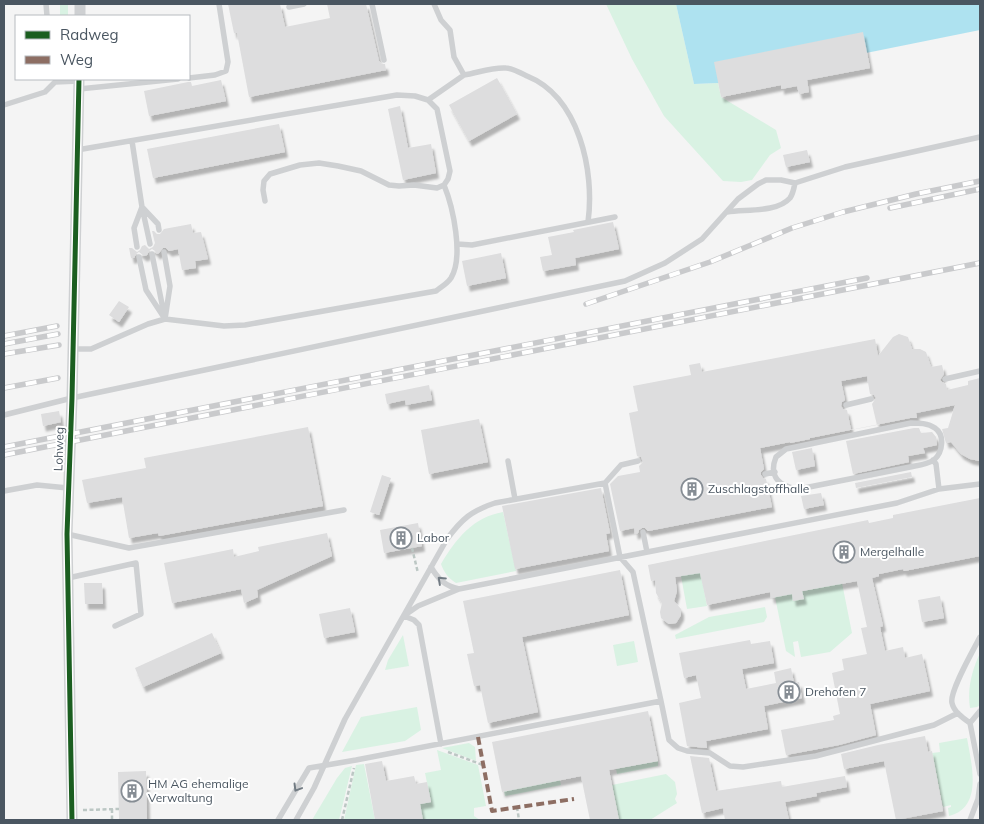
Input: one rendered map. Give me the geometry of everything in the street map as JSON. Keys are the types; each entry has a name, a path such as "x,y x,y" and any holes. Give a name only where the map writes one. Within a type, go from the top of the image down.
{"street":[{"name":"Lohweg","path":"72,815 67,534 79,83"}],"lane":[{"path":"190,78 215,75 226,71 228,62 219,4"},
{"path":"289,7 304,4"},
{"path":"372,4 384,60"},
{"path":"434,4 441,20 450,30 454,57 464,75"},
{"path":"428,100 464,75 507,67 534,79 550,90 560,100 578,130 591,189 588,222"},
{"path":"4,105 45,92 51,82 79,83 153,80"},
{"path":"77,150 397,95 415,96 428,100 437,109 450,171 444,185 437,188 414,185 389,185 361,171 319,163 300,165 270,174 264,181 265,202"},
{"path":"4,415 72,398 626,280 665,263 702,239 738,199 766,180 781,180 795,183 845,167 980,137"},
{"path":"132,141 142,207 150,244"},
{"path":"727,212 774,208 783,204 791,197 795,183"},
{"path":"73,349 91,349 148,324 165,319 224,326 245,325 436,291 450,280 454,272 457,244 449,197 444,185"},
{"path":"142,207 158,224 159,230"},
{"path":"137,247 134,228 142,207"},
{"path":"457,244 472,245 615,217"},
{"path":"164,252 170,286 165,319"},
{"path":"152,254 165,319"},
{"path":"139,257 146,290 165,319"},
{"path":"945,379 980,372"},
{"path":"846,406 871,399"},
{"path":"911,423 928,425 935,428 939,433 941,448 933,460 915,466 799,489 788,488 777,480 774,462 776,457 786,449 911,423"},
{"path":"933,460 936,464 939,490"},
{"path":"508,461 516,499"},
{"path":"296,820 346,719 430,567 460,521 477,509 495,503 605,483 621,465 638,461"},
{"path":"765,474 775,472"},
{"path":"605,483 620,557 633,572 669,740 678,748 687,751 710,753 730,766 743,767 816,756 934,725 958,714"},
{"path":"404,616 423,603 459,589 898,503 939,490 980,484"},
{"path":"4,491 37,485 68,488"},
{"path":"67,534 129,548 344,510"},
{"path":"643,532 647,552"},
{"path":"68,578 136,563 141,614 115,626"},
{"path":"430,567 442,582 449,587 459,589"},
{"path":"404,616 418,624 442,744"},
{"path":"980,637 951,699 952,705 958,714 970,723 980,774"},
{"path":"278,820 309,768 661,701"},
{"path":"970,723 980,711"},
{"path":"970,820 980,791 980,784"}],"path":[{"path":"412,548 417,572 425,577"},
{"path":"430,746 484,765"},
{"path":"342,820 356,760"},
{"path":"517,807 519,820"},
{"path":"72,815 119,809"},
{"path":"112,810 112,820"}],"green space":[{"path":"60,4 68,4 68,15 60,15"},
{"path":"606,4 676,4 694,84 718,83 721,97 776,130 781,148 770,155 752,180 741,182 723,181 664,116 632,59"},
{"path":"503,512 516,571 456,583 453,581 443,570 441,564 453,546 466,530 474,524"},
{"path":"697,555 707,606 687,609 681,576"},
{"path":"842,583 852,633 830,652 801,657 798,641 793,642 795,657 786,651 775,597"},
{"path":"765,607 767,617 764,622 676,639 675,635 709,617"},
{"path":"403,635 409,666 385,670 388,660"},
{"path":"634,641 638,662 617,666 613,645"},
{"path":"980,653 980,705 970,708 971,680"},
{"path":"417,707 421,730 405,741 342,752 361,717"},
{"path":"967,738 973,783 971,794 967,804 960,811 949,816 948,808 951,805 943,807 932,753 940,752 939,743"},
{"path":"469,743 475,747 476,761 442,748"},
{"path":"437,750 478,765 486,806 474,808 474,816 480,820 422,820 420,804 431,802 425,773 441,770"},
{"path":"658,761 658,766 617,774 616,769"},
{"path":"364,764 375,820 344,820 356,765"},
{"path":"352,766 339,820 312,820 337,778 345,768"},
{"path":"666,774 675,782 677,794 675,799 677,803 650,820 619,820 612,785"},
{"path":"560,780 561,785 505,796 504,791"}],"water":[{"path":"676,4 980,4 980,30 718,83 694,84"}],"building":[{"path":"228,4 280,4 285,27 330,18 327,4 366,4 379,61 385,64 386,70 249,97 237,33 234,33"},
{"path":"863,32 870,68 807,80 809,92 799,94 797,86 781,89 781,85 721,97 714,62"},
{"path":"497,78 517,114 469,141 449,105"},
{"path":"221,80 226,101 149,116 144,91 188,82 191,82 192,86"},
{"path":"400,106 408,148 431,144 436,173 403,180 388,109"},
{"path":"279,124 285,152 153,178 147,149"},
{"path":"807,150 810,162 786,167 783,155"},
{"path":"613,222 619,249 575,258 576,265 543,271 540,257 552,255 548,237"},
{"path":"191,224 193,233 201,232 208,259 195,261 196,268 182,270 178,249 169,251 163,248 157,254 152,249 147,255 144,256 139,252 134,258 131,258 129,248 137,252 145,245 149,249 153,247 155,243 152,231 160,234 164,229"},
{"path":"501,253 506,278 467,286 462,261"},
{"path":"119,301 129,307 119,322 109,315"},
{"path":"899,334 908,337 912,349 920,349 926,352 931,367 942,365 944,374 940,380 946,384 947,390 968,385 968,381 980,378 980,461 970,459 961,454 951,442 946,443 942,429 948,428 955,405 916,413 917,418 877,425 872,404 876,398 870,394 867,376 841,381 845,400 841,406 847,410 851,430 760,448 764,469 761,475 766,479 772,507 648,531 642,528 635,534 634,528 620,531 610,484 618,476 640,472 639,466 643,462 641,457 637,456 629,413 638,411 633,386 691,375 689,365 700,363 702,372 875,339 878,356 893,337"},
{"path":"429,385 432,400 406,405 405,400 387,404 385,394"},
{"path":"59,411 61,422 43,426 41,414"},
{"path":"479,419 488,462 429,474 421,430"},
{"path":"308,427 323,506 159,536 158,533 129,538 122,497 87,503 82,480 146,468 144,458"},
{"path":"919,428 921,433 932,432 936,437 937,445 923,448 925,453 908,456 909,462 853,474 846,441"},
{"path":"812,448 815,466 796,470 792,452"},
{"path":"911,472 912,477 856,488 855,483"},
{"path":"382,475 391,478 379,515 370,512"},
{"path":"601,488 610,533 606,534 609,551 515,569 502,506"},
{"path":"821,493 824,505 804,509 801,496"},
{"path":"980,498 980,556 904,571 903,569 879,574 879,576 872,578 883,626 880,627 885,651 903,647 905,658 922,654 930,691 870,704 876,735 839,745 786,755 781,730 834,720 833,716 840,714 832,673 844,670 842,659 867,654 861,628 867,627 857,581 802,591 804,599 793,601 792,594 771,598 770,592 707,605 700,573 675,577 677,591 674,601 681,609 681,615 676,623 669,624 661,618 662,603 656,593 655,580 651,581 648,565 868,520 869,523 893,518 893,515"},
{"name":"Labor","path":"418,523 422,546 384,553 380,530"},
{"path":"327,533 332,556 257,590 258,597 244,603 241,589 172,603 164,563 233,549 234,557 259,551 258,547"},
{"path":"620,570 629,615 522,637 538,712 488,723 480,685 474,686 467,654 474,653 463,601"},
{"path":"84,583 102,583 103,604 85,604"},
{"path":"940,596 944,618 922,622 918,600"},
{"path":"350,608 355,632 324,638 319,614"},
{"path":"212,633 221,653 143,687 135,668"},
{"path":"750,640 751,644 770,641 774,663 742,669 746,689 776,683 774,672 791,668 794,683 799,682 802,698 764,706 768,729 706,741 707,748 687,746 679,703 701,698 696,675 684,678 679,653"},
{"path":"648,711 658,761 609,770 619,820 590,820 581,776 502,792 492,742"},
{"path":"925,736 928,752 932,751 943,811 896,820 884,761 844,769 841,754"},
{"path":"690,756 709,758 716,791 781,781 782,787 845,776 847,787 816,793 817,796 785,802 789,820 725,820 723,808 702,813"},
{"path":"382,761 386,781 414,776 416,784 427,782 431,802 420,804 423,820 375,820 365,764"},
{"name":"HM AG ehemalige Verwaltung","path":"146,771 147,820 119,820 118,772"}],"railway":[{"path":"586,304 710,262 792,228 843,212 980,181"},
{"path":"890,208 980,189"},
{"path":"4,455 980,263"},
{"path":"4,447 867,278"},
{"path":"4,336 57,326"},
{"path":"4,344 58,334"},
{"path":"4,354 59,345"},
{"path":"4,388 58,378"}],"marked path":[{"path":"478,737 492,811 574,799"}],"cycle path":[{"path":"72,820 67,534 79,80"}],"place":[{"name":"Zuschlagstoffhalle","path":"692,489"},
{"name":"Labor","path":"401,538"},
{"name":"Mergelhalle","path":"844,552"},
{"name":"Drehofen 7","path":"789,692"},
{"name":"HM AG ehemalige Verwaltung","path":"132,791"}]}
